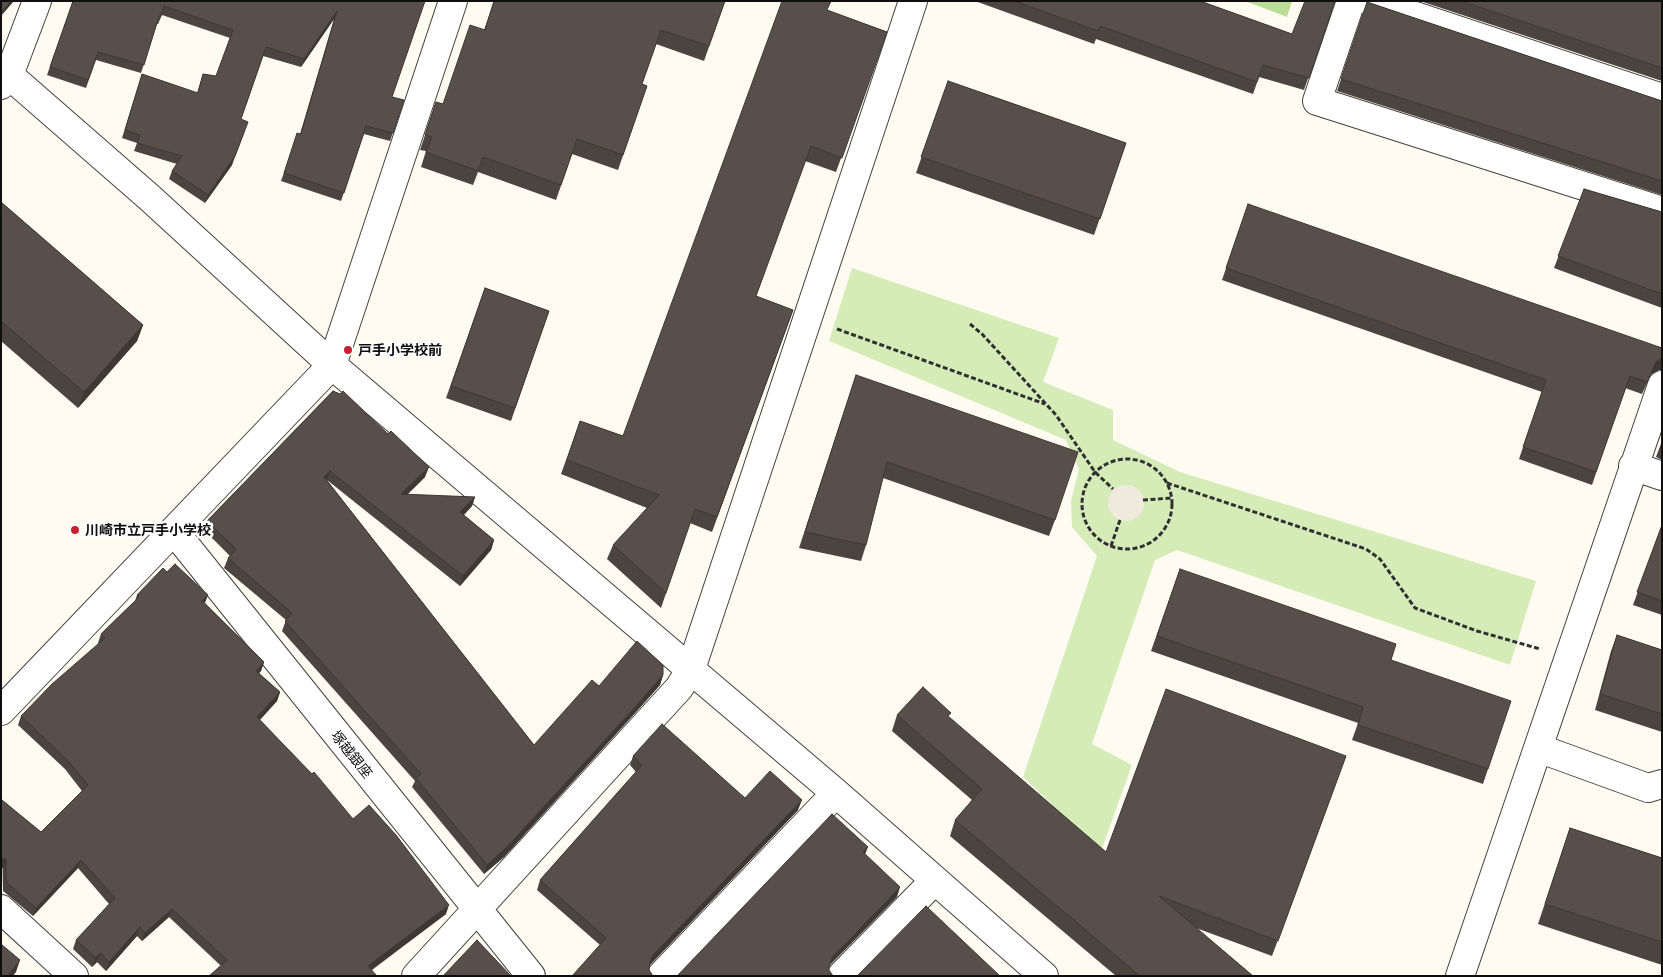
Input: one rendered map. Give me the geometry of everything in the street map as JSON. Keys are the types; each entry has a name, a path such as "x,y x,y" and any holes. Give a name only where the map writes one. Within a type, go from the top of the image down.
{"street":[{"path":"37,1 4,76 150,198 332,365 836,793 1042,975"},
{"path":"416,976 475,909 679,688 691,669 914,1"},
{"path":"1351,1 1317,101 1662,212"},
{"path":"1370,1 1662,98"},
{"path":"1,711 332,365 450,2"},
{"path":"1460,976 1662,385"},
{"path":"1633,466 1662,476"},
{"name":"塚越銀座","path":"174,531 475,909 531,976"},
{"path":"1538,748 1648,788 1662,784"},
{"path":"661,976 836,793"},
{"path":"841,976 935,880"},
{"path":"1,909 74,976"}],"path":[{"path":"970,324 982,334 1045,404 1095,472 1113,489"},
{"path":"835,328 1045,404"},
{"path":"1127,458 1142,460 1154,468 1167,483 1172,498 1169,522 1161,535 1148,545 1133,549 1111,546 1092,533 1085,520 1081,506 1083,492 1089,478 1095,472 1112,461 1127,458"},
{"path":"1167,483 1366,549 1380,559 1415,608 1477,630 1546,651"},
{"path":"1143,500 1172,498"},
{"path":"1111,546 1120,520"}],"green space":[{"path":"1245,1 1292,1 1287,17"},
{"path":"852,268 1059,338 1043,382 1113,410 1113,440 1180,472 1536,581 1510,665 1177,550 1155,560 1092,744 1132,765 1101,851 1023,777 1097,556 1072,527 1071,501 1079,469 1066,440 829,341"}],"shaded area":[{"path":"1126,485 1139,490 1144,503 1139,516 1126,521 1113,516 1108,503 1113,490"}],"building":[{"path":"1,1 11,1 1,12"},
{"path":"73,1 425,1 392,97 404,100 393,133 366,126 344,193 284,173 297,133 301,134 337,11 304,59 266,47 241,119 248,122 235,156 208,195 172,171 182,156 137,143 140,135 125,130 142,74 198,93 203,74 216,76 233,30 164,6 161,16 159,16 144,65 98,52 88,80 50,67"},
{"path":"494,1 725,1 709,46 661,30 642,84 647,86 623,155 577,139 561,185 483,157 478,171 426,152 432,137 425,135 436,102 443,104 470,25 485,30"},
{"path":"782,1 831,1 827,10 887,32 842,158 811,146 756,296 793,310 717,517 695,509 666,593 613,545 659,495 567,460 580,421 623,436"},
{"path":"1014,1 1200,1 1292,34 1305,1 1335,1 1309,78 1263,65 1257,82 1100,26 1098,31"},
{"path":"1461,1 1662,1 1662,68"},
{"path":"1367,2 1662,101 1662,181 1341,79"},
{"path":"948,81 1126,143 1100,219 921,157"},
{"path":"1584,189 1662,212 1662,294 1558,256"},
{"path":"1,202 143,325 84,392 1,321"},
{"path":"1248,204 1662,348 1662,358 1656,361 1647,382 1630,376 1596,472 1523,447 1546,380 1226,268"},
{"path":"485,288 549,311 515,408 451,386"},
{"path":"856,375 1078,452 1055,520 887,462 866,545 805,532"},
{"path":"333,391 340,394 343,391 388,434 391,431 429,467 401,494 475,497 460,512 494,540 463,576 330,471 324,477 534,745 592,680 599,686 637,641 663,665 663,675 638,704 507,847 487,865 416,778 421,774 285,621 292,613 228,558 236,549 207,521"},
{"path":"1662,525 1662,601 1637,592"},
{"path":"175,564 208,595 202,601 264,662 256,671 280,692 257,717 312,774 314,772 353,819 369,805 396,835 449,905 368,966 377,976 209,976 227,960 172,909 145,933 140,927 109,962 100,953 96,958 76,940 115,898 81,860 36,908 6,882 6,859 1,859 1,800 41,832 88,785 68,761 21,716 52,684 105,638 101,634 139,597 137,595 163,568 167,572"},
{"path":"1180,569 1396,644 1391,660 1511,701 1488,769 1358,725 1363,707 1157,636"},
{"path":"1617,635 1662,650 1662,714 1600,694"},
{"path":"923,687 951,713 948,716 1106,852 1166,689 1346,756 1278,941 1159,896 1253,976 1140,976 955,820 982,789 897,715"},
{"path":"662,724 745,798 770,771 802,800 653,955 649,970 653,976 572,976 606,938 540,880 642,765 633,756"},
{"path":"832,814 868,847 863,852 900,887 833,956 829,970 833,976 677,976"},
{"path":"1570,828 1662,858 1662,942 1545,904"},
{"path":"926,906 1000,976 857,976"},
{"path":"477,940 511,976 443,976"},
{"path":"1,944 20,960 7,976 1,976"}],"place":[{"name":"戸手小学校前","path":"348,350"},
{"name":"川崎市立戸手小学校","path":"75,530"}]}
